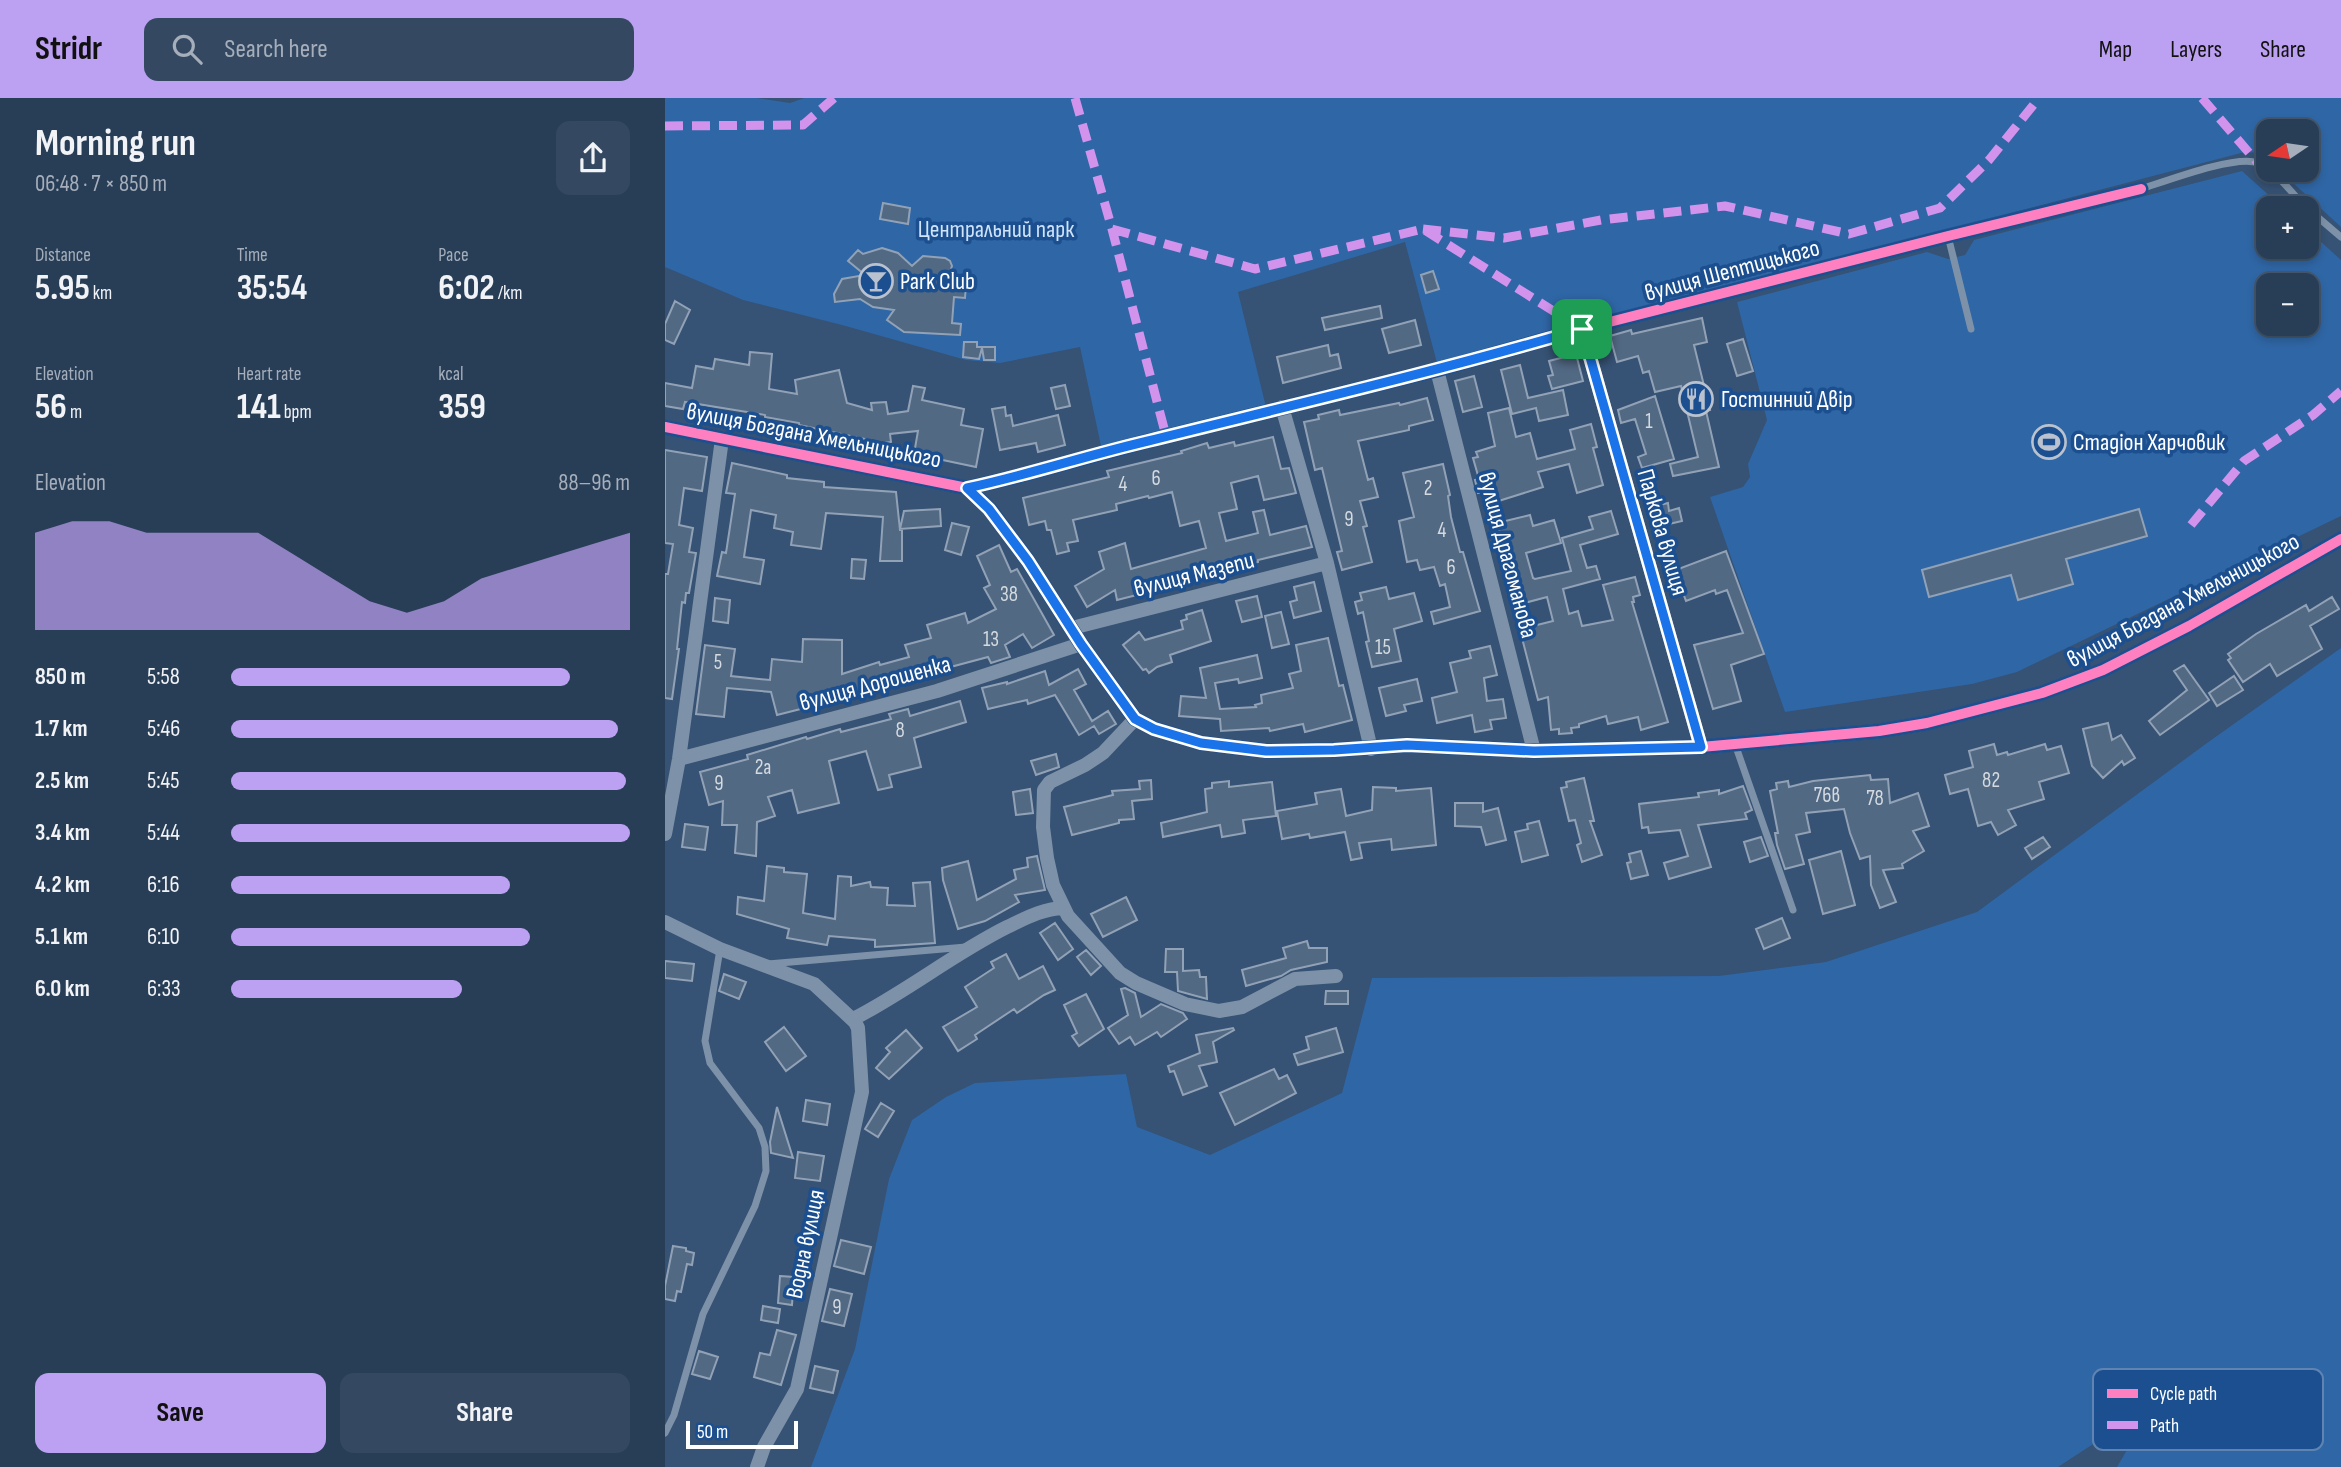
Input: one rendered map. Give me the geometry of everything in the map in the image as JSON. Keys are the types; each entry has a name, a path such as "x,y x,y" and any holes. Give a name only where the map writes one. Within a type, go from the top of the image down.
{"street":[{"name":"вулиця Шептицького","path":"967,488 2141,188"},
{"name":"Паркова вулиця","path":"1582,329 1701,747"},
{"name":"вулиця Драгоманова","path":"1437,370 1534,751"},
{"path":"1282,407 1327,564 1371,748"},
{"name":"вулиця Богдана Хмельницького","path":"665,427 967,488 989,509 1028,561 1081,644 1135,719 1154,729 1201,743 1266,751 1407,745 1534,751 1701,747 1927,723 2049,691 2094,674 2135,654 2341,539"},
{"path":"665,834 679,760 722,439"},
{"name":"вулиця Мазепи","path":"1072,628 1327,564"},
{"name":"вулиця Дорошенка","path":"679,760 937,691 1081,644"},
{"path":"1135,719 1103,753 1050,782 1044,790 1043,827 1047,858 1053,885 1063,908 1120,972 1136,983 1185,1004 1219,1012 1242,1007 1295,979 1336,976"},
{"path":"665,922 720,950 814,984 854,1020 970,947 1035,913 1063,908"},
{"name":"Водна вулиця","path":"757,1467 764,1447 797,1389 862,1092 858,1028 854,1020"}],"lane":[{"path":"2141,188 2225,163 2257,162 2296,196"},
{"path":"2319,219 2341,237"},
{"path":"1948,236 1971,329"},
{"path":"1735,744 1793,910"},
{"path":"761,964 970,947"},
{"path":"665,1433 674,1416 703,1314 755,1206 766,1171 765,1147 759,1128 710,1063 705,1041 720,950"}],"green space":[{"name":"Центральний парк","path":"665,98 757,98 790,103 804,98 2341,98 2341,227 2319,207 2319,196 2307,196 2292,182 2319,182 2319,119 2256,119 2256,153 2245,152 1437,363 1405,242 1238,292 1266,407 1101,446 1080,347 1000,363 966,360 743,300 665,267"},
{"name":"Стадіон Харчовик","path":"2242,171 2270,196 2256,196 2256,259 2319,259 2319,240 2341,260 2341,516 2017,672 1972,684 1785,712 1710,497 1743,487 1750,477 1748,464 1767,420 1737,302 1927,252 1948,259 1965,255 1974,240"},
{"path":"2341,648 2341,1467 2117,1467 2127,1450 2323,1450 2323,1369 2093,1369 2093,1444 2058,1467 811,1467 855,1349 889,1179 912,1120 946,1097 975,1083 1126,1074 1137,1127 1210,1155 1342,1093 1372,978 1719,976 1826,962 1977,912"}],"building":[{"path":"883,203 910,208 908,224 880,219"},
{"path":"882,248 898,253 912,266 923,256 950,261 952,266 946,282 966,284 965,298 954,297 952,323 961,324 960,335 904,332 887,320 894,310 873,307 860,299 835,302 834,294 842,279 865,275 848,261 858,250 863,254"},
{"path":"1433,271 1439,289 1426,293 1421,275"},
{"path":"675,301 690,310 674,344 665,340 665,324"},
{"path":"1380,306 1382,318 1325,330 1322,318"},
{"path":"1702,318 1707,342 1694,345 1710,410 1706,411 1719,467 1673,476 1670,464 1698,457 1681,386 1655,392 1649,371 1643,373 1638,356 1617,362 1610,336 1631,330 1632,334"},
{"path":"1415,320 1421,345 1389,353 1382,329"},
{"path":"1743,339 1753,371 1737,376 1727,344"},
{"path":"964,342 977,342 977,347 995,347 995,360 984,360 982,348 979,359 963,357"},
{"path":"1328,345 1330,356 1338,354 1341,368 1283,383 1277,357"},
{"path":"750,352 772,354 769,389 797,394 795,380 839,370 847,403 872,410 871,403 886,402 888,414 908,411 913,386 925,388 922,400 964,409 961,425 983,429 976,467 914,454 918,431 890,434 891,442 870,445 870,440 765,415 685,402 683,409 665,406 665,383 692,388 696,366 713,369 715,359 749,365"},
{"path":"1576,354 1583,381 1552,389 1548,376 1553,375 1549,361"},
{"path":"1520,365 1528,398 1563,390 1568,415 1539,421 1536,408 1512,414 1501,370"},
{"path":"1474,376 1482,407 1463,412 1455,381"},
{"path":"1065,385 1070,406 1056,409 1051,388"},
{"path":"1655,396 1674,459 1642,468 1638,457 1646,454 1635,419 1621,423 1618,410"},
{"path":"1427,398 1433,420 1409,426 1409,430 1358,441 1368,480 1373,478 1378,497 1360,501 1372,562 1342,570 1337,552 1342,551 1322,468 1315,470 1304,422 1339,410 1340,415"},
{"path":"1005,407 1006,416 1011,415 1013,426 1058,415 1065,445 1038,452 1036,443 1000,450 992,409"},
{"path":"1509,408 1516,437 1530,433 1537,459 1575,449 1570,430 1591,424 1597,447 1593,448 1603,485 1577,493 1569,464 1538,472 1543,487 1486,505 1482,492 1478,493 1475,480 1479,479 1473,458 1478,457 1476,452 1495,446 1488,413"},
{"path":"1273,437 1281,469 1289,468 1296,493 1264,500 1258,476 1231,483 1237,509 1219,513 1226,541 1258,533 1253,512 1264,510 1270,535 1306,526 1312,547 1117,600 1115,590 1087,607 1075,586 1104,569 1099,552 1125,543 1131,569 1206,548 1199,521 1180,526 1172,492 1149,498 1148,496 1116,504 1117,510 1073,520 1078,541 1067,543 1069,551 1057,554 1051,530 1047,530 1045,521 1029,525 1023,498 1109,477 1107,471 1182,453 1181,451 1207,443 1209,448 1234,442 1235,446"},
{"path":"665,450 707,457 702,491 684,488 679,525 693,528 689,552 696,553 689,593 686,593 685,603 682,602 672,699 665,698 665,574 668,574 673,544 665,543"},
{"path":"732,463 787,475 787,478 824,482 824,487 896,492 902,530 902,561 880,561 883,517 826,513 821,549 791,545 793,532 774,528 776,515 751,510 744,557 764,560 760,584 717,576 722,552 726,553 735,494 726,493"},
{"path":"1443,464 1450,495 1451,517 1480,611 1434,624 1431,612 1450,607 1445,584 1440,586 1434,567 1420,570 1417,560 1407,562 1399,521 1414,517 1403,473"},
{"path":"1668,503 1669,511 1679,508 1682,521 1656,527 1651,507"},
{"path":"940,509 941,526 900,529 904,511"},
{"path":"2139,509 2147,536 2066,559 2073,584 2018,600 2011,575 1929,597 1922,570"},
{"path":"1611,511 1618,534 1580,545 1587,568 1596,566 1600,579 1563,589 1569,614 1578,611 1582,626 1613,620 1603,585 1635,577 1640,595 1633,597 1632,602 1668,722 1641,730 1638,717 1608,724 1606,716 1571,728 1572,733 1559,734 1559,729 1551,730 1548,697 1538,700 1522,638 1527,637 1525,628 1553,621 1547,597 1517,605 1511,583 1514,582 1497,523 1530,515 1533,526 1554,520 1561,543 1526,553 1535,579 1571,571 1562,538 1593,529 1589,517"},
{"path":"952,523 969,527 961,555 945,550"},
{"path":"999,545 1011,572 1017,569 1054,635 1032,648 1023,634 1005,645 1010,657 991,663 988,657 777,715 771,692 727,688 724,717 696,714 705,645 735,649 731,676 770,680 772,659 802,662 803,639 842,640 842,674 879,662 880,665 909,657 905,645 931,638 927,625 965,613 968,623 996,609 984,588 990,585 977,556"},
{"path":"1726,551 1764,654 1731,665 1741,701 1713,709 1694,645 1743,633 1727,590 1716,594 1715,590 1686,601 1683,593 1673,597 1665,574"},
{"path":"852,559 866,560 864,579 851,578"},
{"path":"1314,582 1321,611 1294,618 1290,602 1297,600 1294,587"},
{"path":"1386,587 1389,599 1414,593 1422,621 1394,629 1401,661 1372,667 1363,612 1358,614 1355,602 1362,600 1360,593"},
{"path":"1257,596 1262,617 1242,622 1236,601"},
{"path":"2332,597 2339,609 2310,626 2322,649 2277,676 2270,664 2243,682 2228,660 2231,658 2228,654 2306,605 2309,611"},
{"path":"715,598 730,600 728,623 713,621"},
{"path":"1202,610 1211,641 1170,655 1172,662 1149,673 1146,669 1143,670 1123,645 1139,632 1145,640 1183,629 1181,621 1187,619 1186,615"},
{"path":"1281,612 1289,644 1272,648 1265,616"},
{"path":"1328,638 1339,686 1343,685 1352,720 1305,732 1303,724 1270,731 1269,728 1221,731 1220,719 1179,716 1181,696 1206,698 1200,668 1257,655 1262,678 1239,683 1238,679 1215,683 1220,709 1256,707 1255,705 1262,703 1261,695 1293,688 1289,674 1301,671 1296,645"},
{"path":"1490,646 1497,675 1484,678 1487,701 1503,699 1506,718 1490,720 1492,729 1475,732 1472,715 1437,723 1432,698 1457,692 1450,663 1471,658 1469,651"},
{"path":"2184,665 2209,700 2160,735 2149,721 2187,690 2174,671"},
{"path":"1078,669 1086,684 1074,690 1092,721 1108,711 1116,724 1099,734 1094,726 1079,735 1055,695 1028,704 1027,700 988,709 982,688 1007,684 1045,671 1049,685"},
{"path":"2234,676 2243,690 2217,706 2209,693"},
{"path":"1417,679 1422,701 1404,705 1406,711 1386,716 1379,688"},
{"path":"960,701 966,722 914,738 921,767 889,775 892,787 878,790 866,751 829,761 839,803 798,813 792,790 768,797 775,816 757,822 756,856 735,853 737,825 722,825 723,801 709,805 700,772 748,759 747,755 806,737 807,739 840,729 841,732 891,719 889,714 908,709 910,716"},
{"path":"2108,723 2112,740 2121,735 2135,758 2124,765 2122,761 2103,778 2092,766 2083,729"},
{"path":"1994,744 1997,755 2007,752 2008,755 2045,744 2047,750 2061,746 2069,773 2039,782 2044,799 2008,810 2016,825 1998,835 1991,822 1978,826 1968,789 1950,794 1945,775 1973,767 1969,751"},
{"path":"1056,754 1059,767 1036,775 1031,761"},
{"path":"1870,775 1871,780 1888,779 1890,803 1918,793 1929,826 1913,831 1924,851 1902,864 1903,868 1883,870 1896,902 1880,908 1871,885 1870,856 1860,859 1844,809 1806,813 1810,832 1796,835 1804,864 1785,869 1777,845 1775,833 1778,833 1770,791 1777,789 1776,783 1788,781 1789,787 1813,781"},
{"path":"1584,778 1594,821 1590,821 1602,855 1582,862 1577,845 1581,843 1575,820 1569,821 1561,788 1567,787 1566,782"},
{"path":"1151,780 1152,799 1132,801 1134,819 1119,820 1119,823 1072,835 1064,807 1113,795 1112,791 1140,789 1139,781"},
{"path":"1229,781 1229,787 1272,782 1276,816 1243,820 1245,833 1222,837 1220,825 1163,837 1161,823 1207,812 1205,789 1212,788 1212,783"},
{"path":"1743,786 1752,810 1745,813 1747,819 1698,825 1711,867 1669,879 1664,863 1688,856 1680,830 1649,833 1648,827 1642,828 1639,804 1699,797 1698,793 1719,790 1719,794"},
{"path":"1373,787 1396,788 1396,791 1431,788 1436,845 1392,850 1391,839 1359,843 1362,858 1351,860 1345,832 1282,839 1277,811 1317,804 1315,793 1341,789 1346,816 1372,810"},
{"path":"1030,789 1033,813 1016,815 1013,792"},
{"path":"1455,803 1483,803 1483,812 1498,808 1506,840 1486,845 1481,827 1455,826"},
{"path":"1539,821 1548,855 1522,862 1515,832 1528,829 1527,824"},
{"path":"685,824 708,827 705,850 682,847"},
{"path":"1761,837 1768,856 1750,862 1744,842"},
{"path":"2043,837 2050,847 2032,859 2025,848"},
{"path":"1641,851 1648,875 1631,879 1627,863 1631,862 1629,854"},
{"path":"1841,851 1855,905 1823,914 1809,860"},
{"path":"1037,856 1045,890 1015,895 1019,902 985,921 958,929 942,868 968,861 977,900 1016,879 1014,870 1028,867 1027,858"},
{"path":"767,866 784,868 784,872 807,874 803,913 835,919 838,876 851,877 851,886 870,882 871,887 888,888 887,905 915,906 913,883 930,882 935,943 875,947 875,940 829,936 827,945 787,938 789,929 737,914 738,897 764,901"},
{"path":"1126,897 1137,920 1103,937 1091,914"},
{"path":"1782,918 1790,938 1764,949 1756,929"},
{"path":"1055,923 1073,949 1058,960 1040,933"},
{"path":"1307,941 1309,948 1327,948 1327,962 1291,970 1281,976 1246,986 1242,970 1286,958 1283,948"},
{"path":"1166,949 1183,949 1183,971 1199,970 1200,977 1206,977 1207,999 1178,991 1177,972 1165,972"},
{"path":"1086,950 1101,966 1091,975 1077,957"},
{"path":"1006,954 1019,979 1043,966 1055,990 1017,1013 1014,1009 975,1035 977,1039 958,1051 943,1027 977,1007 965,987 994,968 991,962"},
{"path":"665,961 694,964 692,981 665,978"},
{"path":"724,974 746,982 739,999 719,991"},
{"path":"1121,989 1135,993 1141,1017 1161,1004 1183,1013 1187,1019 1161,1037 1157,1032 1135,1045 1130,1037 1119,1044 1108,1028 1128,1015"},
{"path":"1326,991 1348,991 1348,1004 1325,1004"},
{"path":"1086,994 1104,1029 1079,1046 1072,1036 1077,1033 1064,1005"},
{"path":"784,1027 806,1056 786,1071 765,1042"},
{"path":"1233,1028 1234,1030 1213,1042 1217,1062 1199,1066 1207,1086 1183,1095 1174,1071 1170,1072 1168,1066 1200,1053 1196,1035"},
{"path":"1336,1028 1343,1052 1298,1065 1294,1054 1309,1049 1306,1037"},
{"path":"906,1030 922,1048 889,1079 876,1068 890,1052 886,1048"},
{"path":"1274,1069 1279,1079 1287,1075 1296,1093 1235,1125 1220,1093"},
{"path":"806,1100 830,1104 827,1125 803,1121"},
{"path":"881,1103 894,1111 878,1137 865,1129"},
{"path":"777,1107 793,1158 771,1153 770,1142"},
{"path":"798,1152 824,1156 820,1181 795,1178"},
{"path":"841,1240 871,1247 864,1274 834,1266"},
{"path":"673,1246 686,1248 686,1251 694,1253 692,1265 687,1264 681,1292 677,1291 675,1301 665,1299"},
{"path":"780,1276 794,1277 792,1305 778,1303"},
{"path":"830,1289 852,1294 844,1326 822,1321"},
{"path":"763,1306 780,1309 778,1323 761,1320"},
{"path":"777,1330 796,1335 781,1385 754,1377 760,1353 770,1355"},
{"path":"699,1351 718,1357 710,1379 692,1374"},
{"path":"815,1366 838,1371 833,1393 810,1388"}],"marked path":[{"path":"665,126 803,125 834,98"},
{"path":"1075,98 1166,436"},
{"path":"1423,229 1504,238 1601,220 1725,206 1849,234 1940,208 1989,160 2039,98"},
{"path":"2202,98 2256,161"},
{"path":"1112,229 1255,269 1423,229 1582,329"},
{"path":"2191,525 2244,461 2313,415 2341,391"}],"cycle path":[{"path":"967,488 1437,370 1582,329 2141,189"},
{"path":"665,427 967,488 990,509 1028,561 1081,644 1135,719 1155,729 1201,743 1266,751 1407,745 1534,751 1701,747 1879,731 1927,723 2042,693 2103,670 2189,626 2341,539"}],"place":[{"name":"Park Club","path":"876,281"},
{"name":"Гостинний Двір","path":"1696,399"},
{"name":"Стадіон Харчовик","path":"2049,442"}],"route":[{"path":"1582,329 1701,747 1534,751 1407,745 1266,751 1201,743 1154,729 1135,719 1081,644 1028,561 989,509 967,488 1476,360 1582,329"}]}
